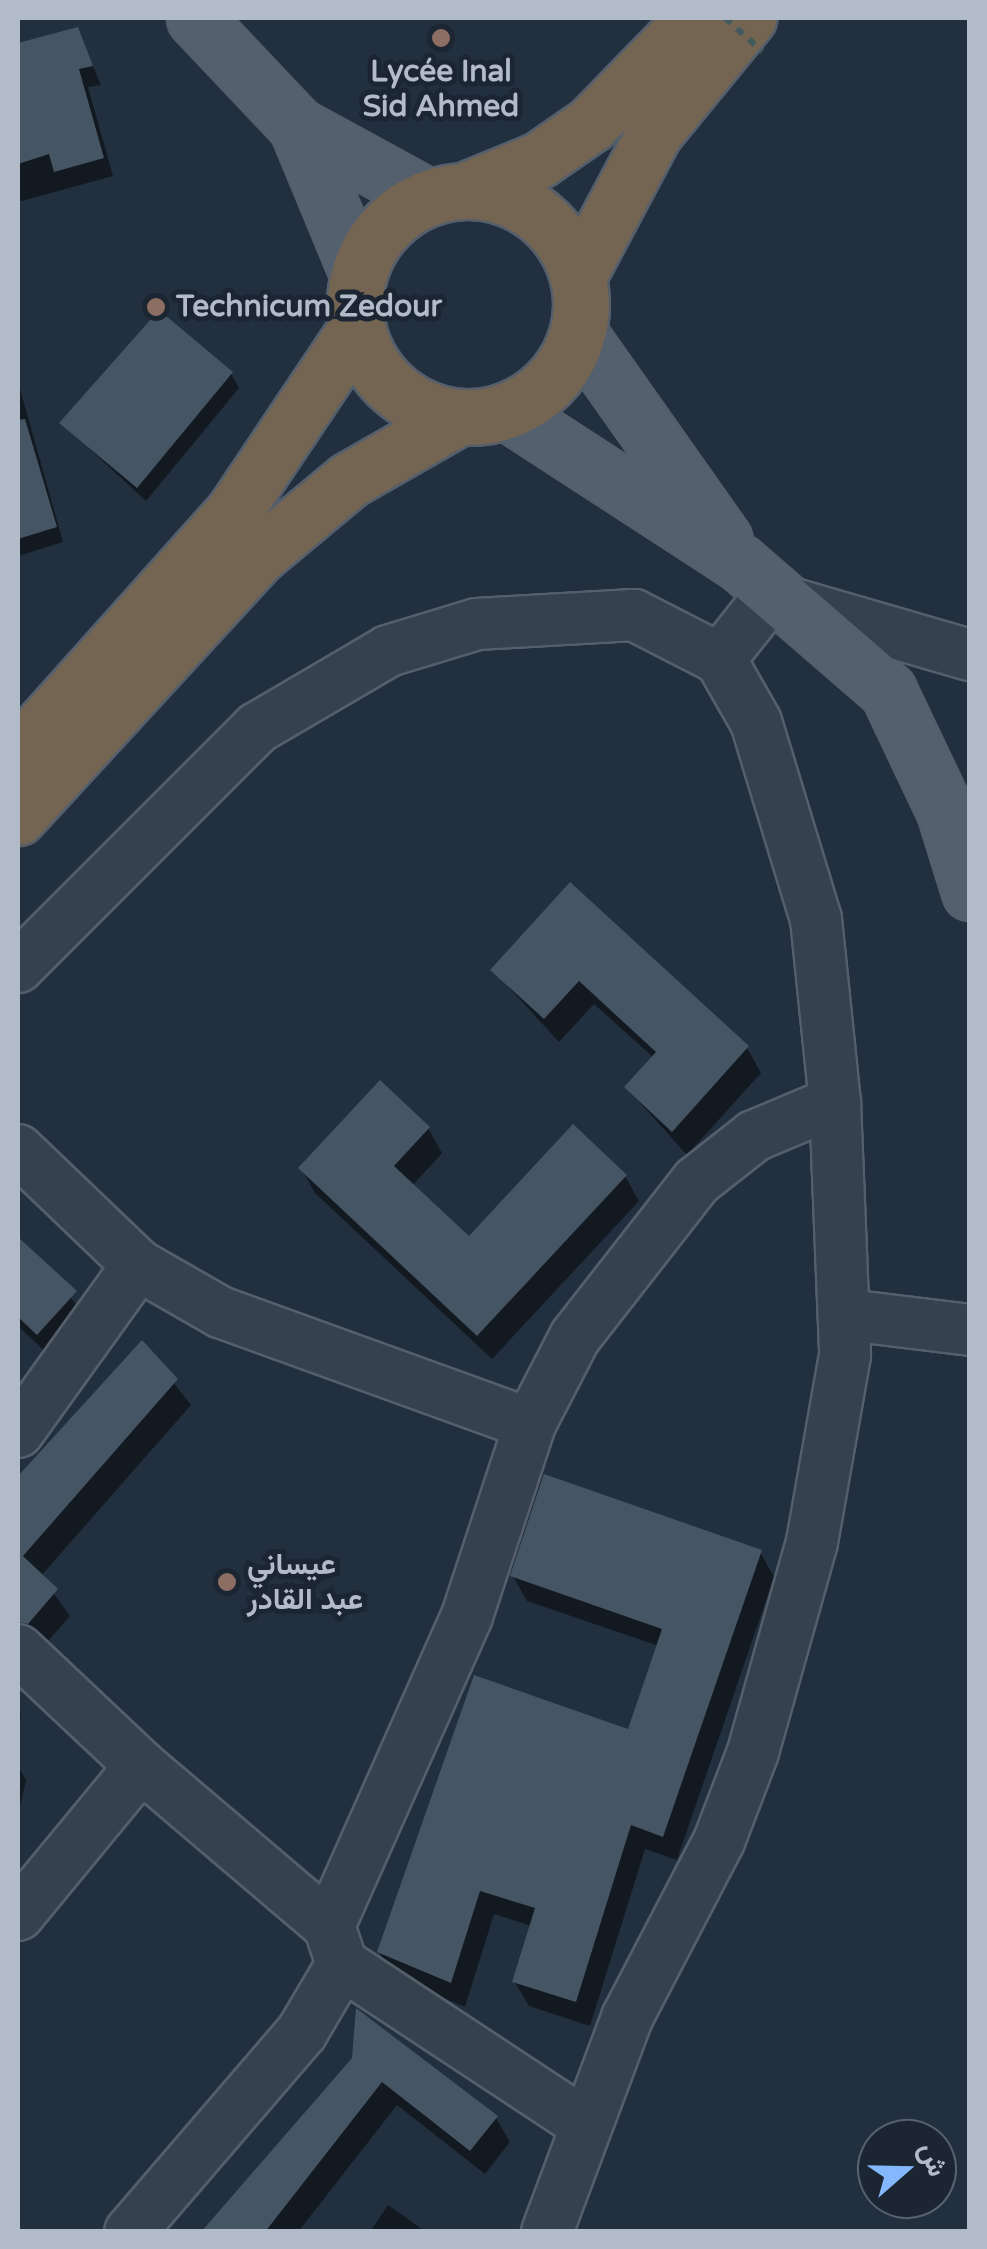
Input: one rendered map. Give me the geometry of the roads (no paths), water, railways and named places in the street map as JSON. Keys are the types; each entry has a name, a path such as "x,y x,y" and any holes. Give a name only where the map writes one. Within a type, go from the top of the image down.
{"highway":[{"path":"482,414 404,398 383,379 358,328 358,273 389,222 447,194 539,160 590,124 694,18"},
{"path":"18,817 259,554 350,480 482,414 544,388 578,332 578,276 654,132 755,34"},
{"path":"447,194 537,214 578,276"},
{"path":"18,753 234,510 358,328"}],"main road":[{"path":"196,18 297,126 358,273"},
{"path":"297,126 447,194"},
{"path":"578,332 767,585 903,714 970,892"},
{"path":"482,414 767,585"}],"street":[{"path":"720,659 767,585 970,655"},
{"path":"18,967 256,728 388,651 477,624 634,615 720,659 786,800 816,919 836,1102 848,1315 812,1542 753,1752 585,2124 547,2232"},
{"path":"130,2232 302,2032 467,1616 530,1424 575,1337 697,1181 754,1136 836,1102"},
{"path":"18,1150 138,1265 220,1312 530,1424"},
{"path":"18,1432 138,1265"},
{"path":"848,1315 970,1330"},
{"path":"18,1650 336,1945 585,2124"},
{"path":"18,1915 141,1766"}],"place":[{"name":"Lycée Inal Sid Ahmed","path":"441,38"},
{"name":"Technicum Zedour","path":"156,307"},
{"name":"عيساني عبد القادر","path":"227,1582"}]}
